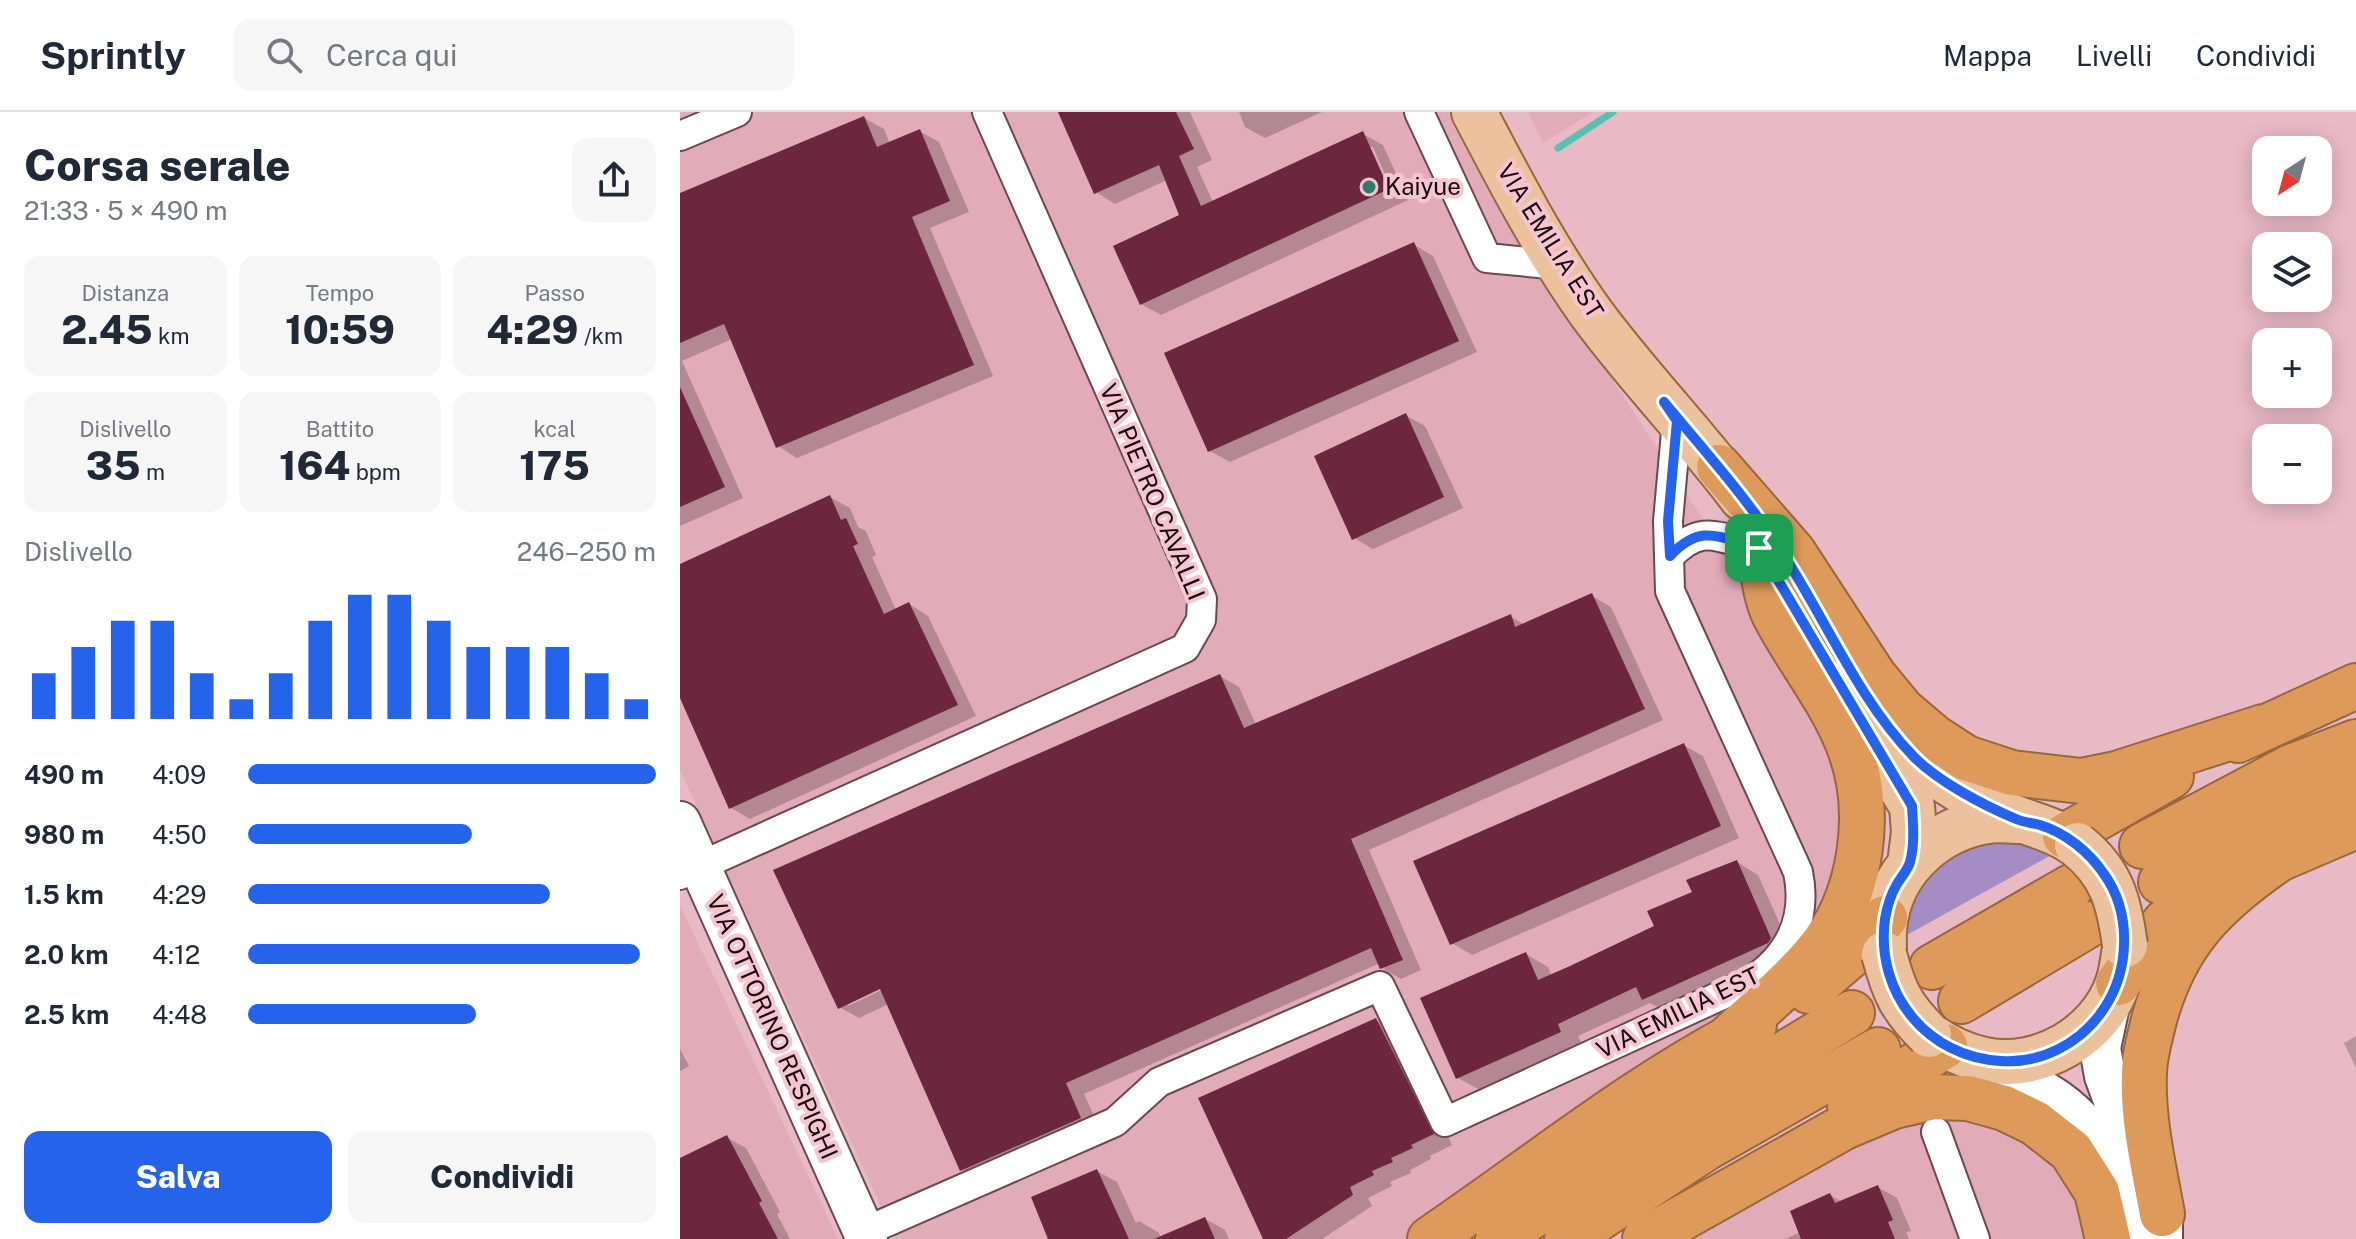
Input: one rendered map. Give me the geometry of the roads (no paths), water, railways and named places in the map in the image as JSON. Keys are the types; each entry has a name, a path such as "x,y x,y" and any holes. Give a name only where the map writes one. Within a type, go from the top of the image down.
{"highway":[{"path":"1719,467 1793,552 1874,676 1902,710 1935,738 1966,758 2012,773 2081,781 2116,774 2263,727 2356,686"},
{"path":"1727,1039 1816,953 1831,931 1851,892 1862,821 1858,780 1848,742 1772,611 1759,548"},
{"path":"1961,1001 2094,917 2263,727"},
{"path":"2356,742 2291,767 2151,864 2356,784"},
{"path":"1932,967 2094,917 2165,922 2182,905 2225,880 2356,826"},
{"path":"2152,1231 2144,1074 2161,995 2175,961 2205,920 2227,896 2279,859"},
{"path":"1430,1239 1624,1104 1816,987 1852,954 1884,936"},
{"path":"1498,1239 1682,1116 1852,1013"},
{"path":"1638,1239 1937,1041"},
{"path":"1567,1239 1706,1148 1878,1050"},
{"path":"1645,1239 1844,1127 1894,1106 1933,1097 1968,1098 2004,1108 2035,1123 2071,1151 2097,1192 2108,1239"},
{"path":"1443,1239 1496,1194"}],"main road":[{"name":"VIA EMILIA EST","path":"1474,112 1510,182 1559,265 1592,314 1719,467 1781,550 1889,730 1917,761 1959,790 2019,821"},
{"name":"VIA EMILIA EST","path":"1671,412 1759,548 1912,806 1914,832 1910,864"},
{"name":"VIA EMILIA EST","path":"1884,936 1896,885 1910,864 1938,839 1961,827 1989,820 2043,826 2094,917"},
{"name":"VIA OTTORINO RESPIGHI","path":"680,822 690,870 866,1235"},
{"path":"1986,1060 2028,1060 2063,1047 2085,1032 2094,917"},
{"path":"2094,917 2100,1048 2105,1076 2129,1142 2152,1231"},
{"path":"1884,936 1892,987 1907,1013 1937,1041 1986,1060 2056,1099 2081,1120 2103,1148 2118,1178 2129,1215 2152,1231"}],"street":[{"path":"680,136 737,112"},
{"name":"VIA PIETRO CAVALLI","path":"690,870 1185,648 1201,620 1202,599 987,112"},
{"path":"1419,112 1487,258 1559,265"},
{"path":"1670,556 1671,412"},
{"path":"1670,556 1685,540 1703,534 1759,548"},
{"name":"VIA EMILIA EST","path":"1380,986 1445,1122 1748,983 1777,961 1801,912 1802,893 1798,872 1670,591 1670,556"},
{"name":"VIA OTTORINO RESPIGHI","path":"866,1235 1115,1122 1159,1082 1380,986"},
{"path":"1936,1132 1975,1239"}],"waterway":[{"path":"1558,148 1613,112"}],"place":[{"name":"Kaiyue","path":"1369,187"}]}
